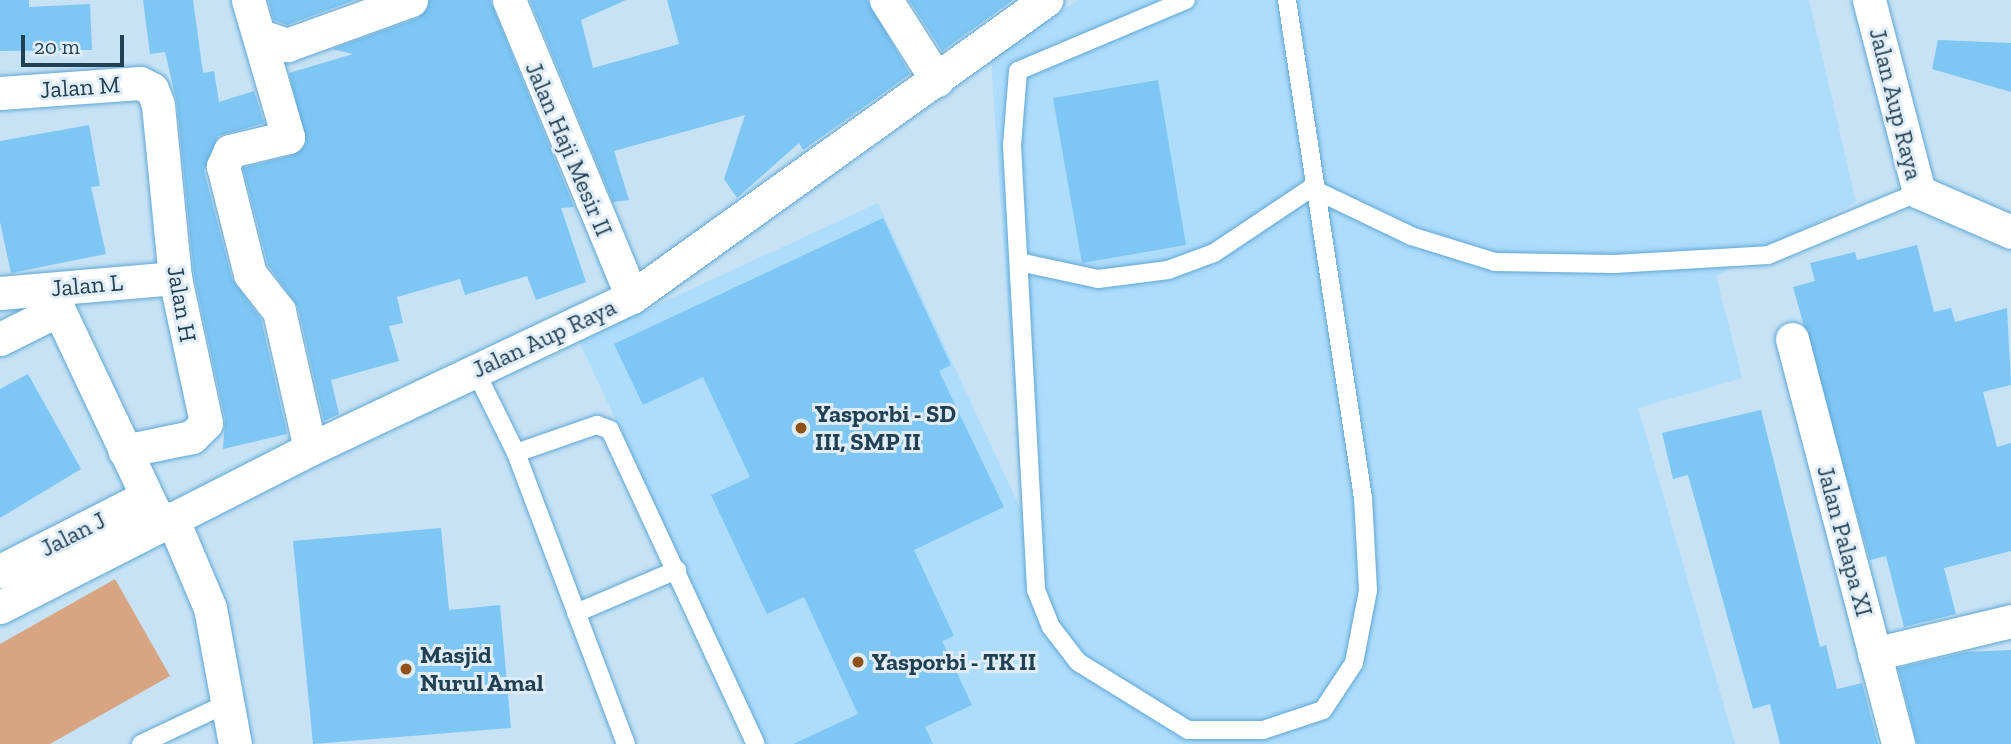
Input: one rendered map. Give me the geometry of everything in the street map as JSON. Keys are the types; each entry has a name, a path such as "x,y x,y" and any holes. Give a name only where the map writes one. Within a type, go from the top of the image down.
{"street":[{"path":"248,0 261,36 288,137 230,151 223,166 250,274 279,311 310,449"},
{"path":"261,36 287,45 411,0"},
{"name":"Jalan Haji Mesir II","path":"509,0 632,297"},
{"path":"886,0 937,80"},
{"name":"Jalan Aup Raya","path":"0,607 159,513 310,449 632,297 1046,0"},
{"name":"Jalan Aup Raya","path":"1868,0 1919,192 2011,232"},
{"name":"Jalan M","path":"0,93 139,83 154,94"},
{"name":"Jalan H","path":"124,451 192,437 206,423 175,278 154,94"},
{"name":"Jalan L","path":"0,293 54,299 175,278"},
{"path":"0,339 54,299 124,451 210,608 230,702 235,744"},
{"name":"Jalan Palapa XI","path":"1792,339 1898,744"},
{"name":"Jalan J","path":"0,572 159,513"},
{"path":"1874,654 2011,621"}],"lane":[{"path":"1186,0 1018,71 1012,145 1036,590 1051,627 1077,662 1188,730 1263,730 1323,710 1354,663 1368,590 1363,498 1311,188 1287,0"},
{"path":"1018,262 1098,279 1168,270 1214,253 1311,188"},
{"path":"1311,188 1411,236 1495,262 1614,264 1768,255 1919,192"},
{"path":"475,370 516,453 626,744"},
{"path":"516,453 597,425 610,429 756,744"},
{"path":"576,613 677,570"},
{"path":"141,744 230,702"}],"shaded area":[{"path":"1078,0 1809,0 1856,202 1716,276 1742,378 1638,408 1735,744 766,744 579,341 878,203 1022,512 991,60"},
{"path":"115,579 170,676 50,744 0,744 0,644"}],"building":[{"path":"0,0 29,0 29,7 90,4 92,50 0,51"},
{"path":"143,0 193,0 203,73 214,71 219,102 254,91 264,123 218,136 204,171 232,279 261,319 287,434 223,449 225,419 194,275 177,103 165,52 150,54"},
{"path":"268,0 355,0 287,25 274,20"},
{"path":"430,0 490,0 574,207 561,208 586,282 536,300 527,276 465,295 460,279 397,297 403,323 389,326 399,361 331,380 339,414 324,421 298,307 268,265 243,168 293,155 306,143 289,73 353,54 332,49 418,18"},
{"path":"530,0 626,0 581,20 593,68 679,44 667,0 867,0 910,74 803,150 799,143 737,198 724,179 745,115 614,151 629,200 613,202"},
{"path":"909,0 1013,0 942,51"},
{"path":"1938,40 2011,43 2011,92 1932,69"},
{"path":"1158,80 1186,245 1082,263 1053,98"},
{"path":"89,125 100,186 91,187 106,254 11,273 0,222 0,141"},
{"name":"Yasporbi - SD III, SMP II","path":"883,218 951,365 939,371 1004,507 914,550 954,636 942,641 972,705 925,727 933,744 793,744 858,714 804,597 767,614 711,495 750,477 703,377 643,405 614,344"},
{"path":"1917,245 1934,312 1951,308 1955,322 2007,308 2011,385 1983,392 1997,447 2011,443 2011,551 1944,568 1956,614 1904,627 1886,556 1870,560 1793,287 1815,281 1810,263 1855,252 1857,260"},
{"path":"28,374 81,469 0,518 0,389"},
{"path":"1761,410 1820,647 1826,645 1837,689 1862,683 1878,744 1780,744 1770,704 1753,709 1688,475 1673,479 1662,433"},
{"name":"Masjid Nurul Amal","path":"441,528 449,610 500,605 511,728 313,744 293,541"},
{"path":"2011,650 2011,744 1917,744 1898,668 1966,652"}],"place":[{"name":"Yasporbi - SD III, SMP II","path":"801,428"},
{"name":"Yasporbi - TK II","path":"858,662"},
{"name":"Masjid Nurul Amal","path":"406,669"}]}
